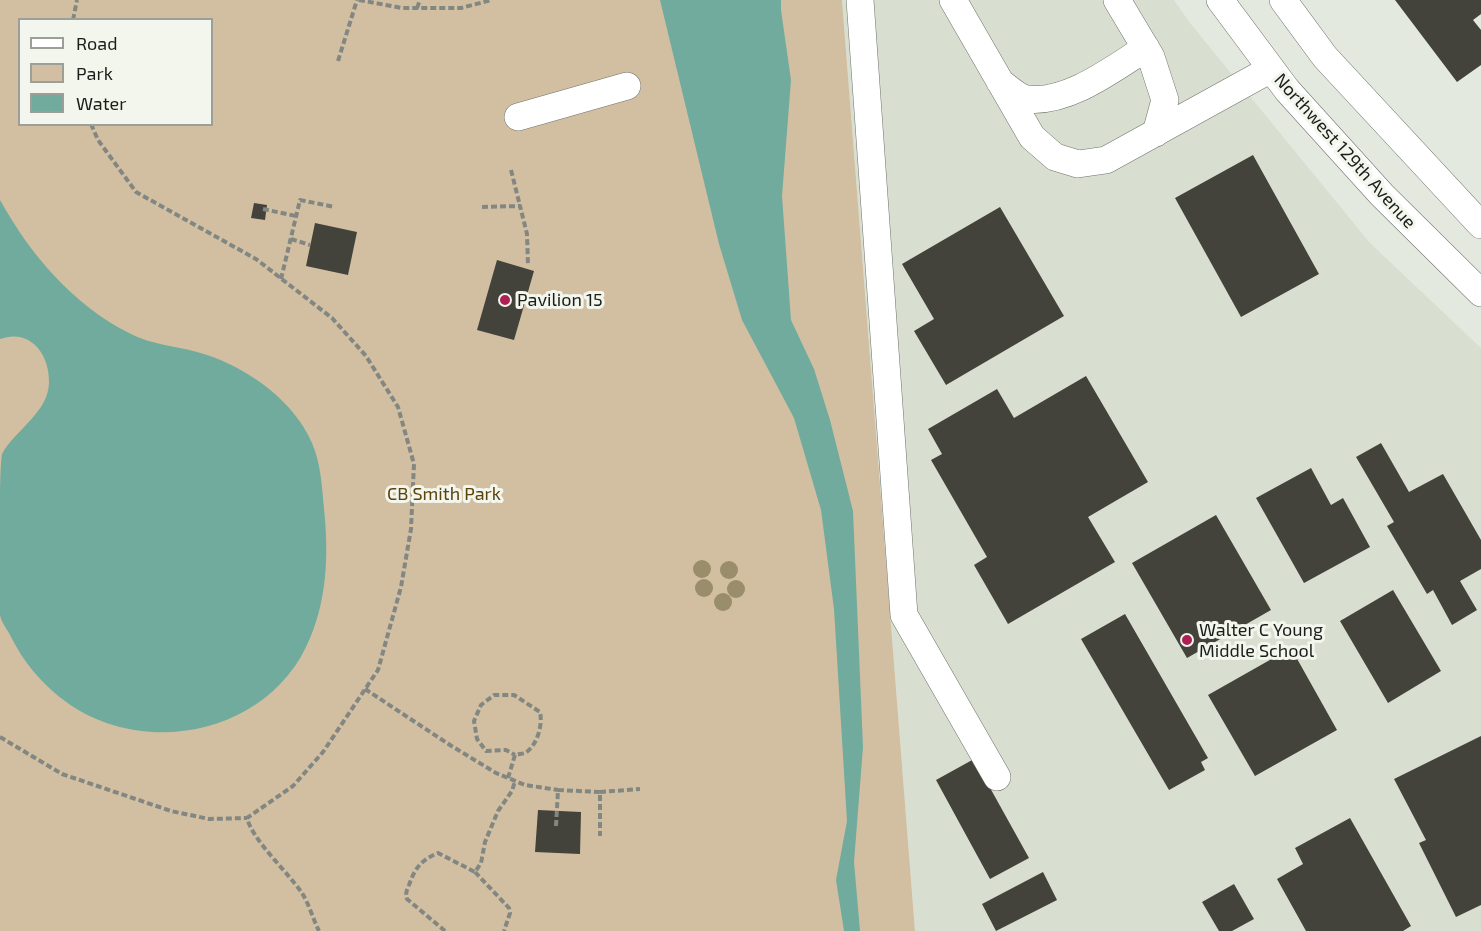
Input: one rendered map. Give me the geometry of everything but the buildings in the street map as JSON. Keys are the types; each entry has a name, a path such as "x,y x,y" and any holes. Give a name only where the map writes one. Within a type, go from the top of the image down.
{"street":[{"path":"860,0 904,615 997,777"},
{"path":"953,0 1032,137 1055,157 1078,164 1106,160 1271,69"},
{"path":"1117,0 1151,57 1165,100 1156,133"},
{"name":"Northwest 129th Avenue","path":"1220,0 1287,90 1383,195 1481,293"},
{"path":"1283,0 1325,57 1481,225"},
{"path":"1000,81 1026,99 1054,97 1089,83 1146,48"},
{"path":"518,117 627,86"}],"path":[{"path":"73,18 77,0"},
{"path":"338,61 358,0 402,8 461,9 492,0"},
{"path":"417,8 420,0"},
{"path":"0,737 62,774 171,812 210,819 247,818 293,786 323,752 378,670 401,587 411,529 414,464 398,408 366,356 332,318 256,259 136,192 98,140 92,126"},
{"path":"511,170 527,234 528,266"},
{"path":"281,279 300,200 335,207"},
{"path":"482,207 520,206"},
{"path":"263,209 296,216"},
{"path":"291,239 310,245"},
{"path":"365,689 450,745 508,778 525,785 558,790 600,792 639,789"},
{"path":"494,695 514,695 540,712 542,722 535,741 525,753 515,755 506,750 486,751 477,739 474,721 481,705 494,695"},
{"path":"508,778 515,755"},
{"path":"475,872 481,863 485,842 498,811 512,791 515,781"},
{"path":"556,826 558,790"},
{"path":"600,792 600,836"},
{"path":"247,818 250,830 303,895 319,931"},
{"path":"445,931 406,899 405,894 415,869 426,858 438,853 475,872 509,908 510,913 504,931"}],"shaded area":[{"name":"Walter C Young Middle School","path":"842,0 1174,0 1190,23 1370,243 1481,348 1481,931 915,931"}],"green space":[{"name":"CB Smith Park","path":"0,0 842,0 915,931 0,931"}],"water":[{"path":"660,0 781,0 791,80 782,196 791,320 814,369 830,420 853,511 863,747 854,862 860,931 844,931 836,880 847,821 834,609 821,510 794,418 742,320 719,244"},
{"path":"0,200 39,258 71,293 89,308 138,337 207,355 254,378 282,400 294,413 312,443 321,476 326,527 325,580 318,614 306,647 287,677 262,700 233,717 201,728 167,732 133,730 100,720 69,704 42,681 20,654 1,620 0,474 2,454 43,403 49,383 46,362 36,346 20,337 0,339"}],"place":[{"name":"Pavilion 15","path":"505,300"},
{"name":"Walter C Young Middle School","path":"1187,640"}]}
